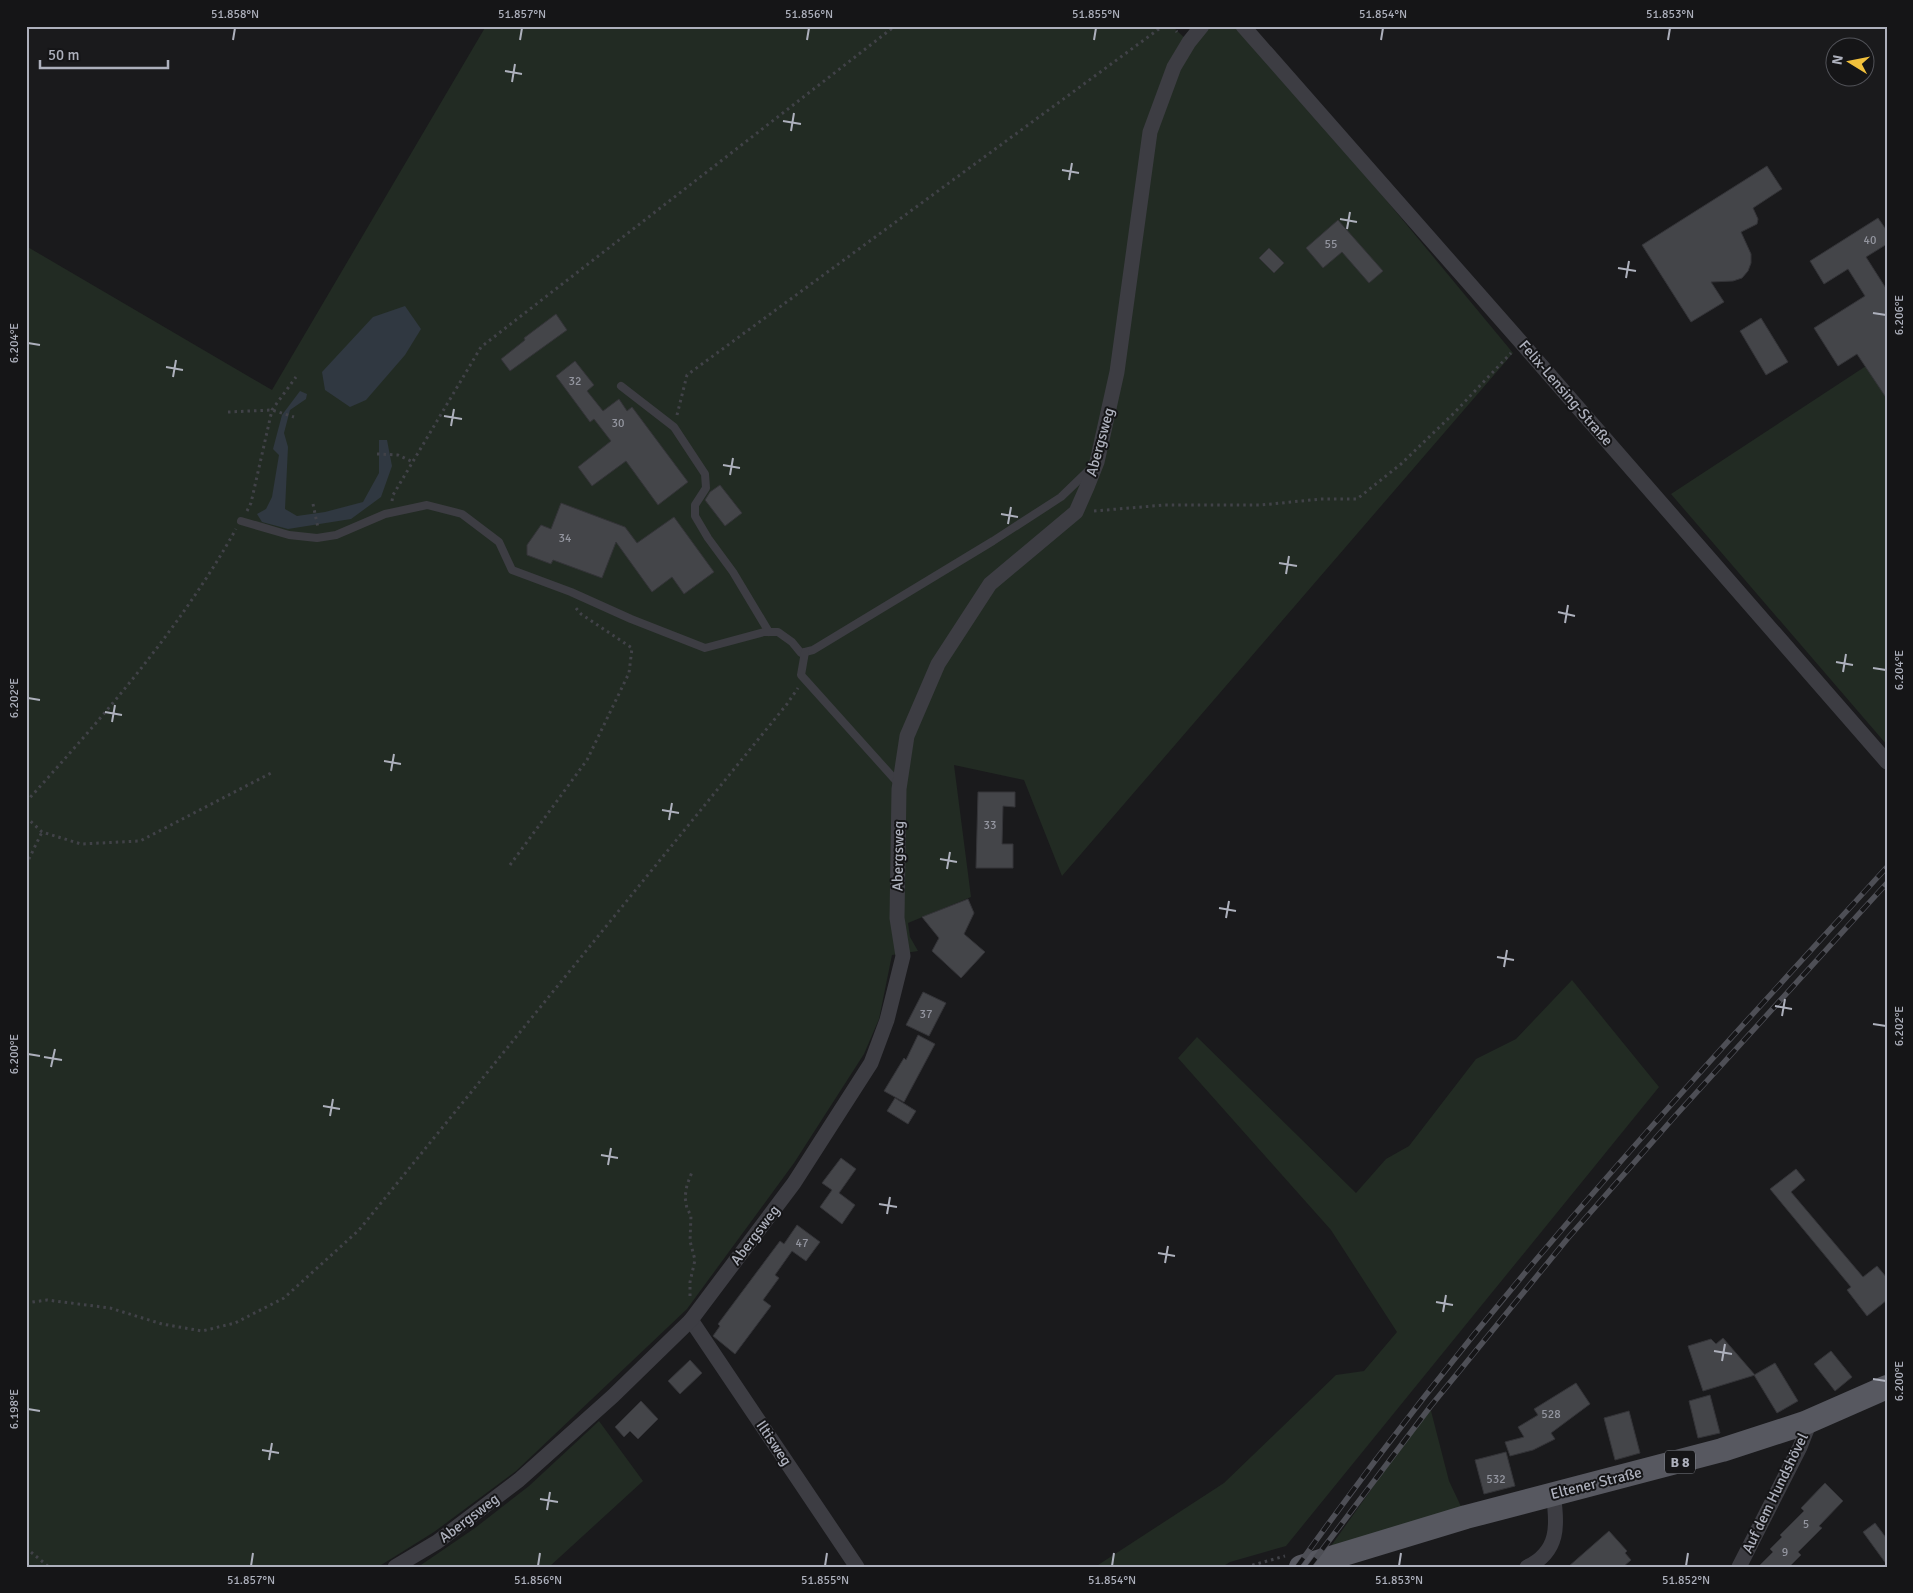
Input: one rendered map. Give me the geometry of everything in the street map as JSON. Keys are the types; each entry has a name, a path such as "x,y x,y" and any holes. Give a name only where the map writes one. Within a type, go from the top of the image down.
{"main road":[{"name":"Eltener Straße","path":"1301,1567 1466,1517 1722,1450 1804,1423 1887,1387"}],"street":[{"name":"Abergsweg","path":"395,1567 437,1542 519,1480 613,1396 694,1316 794,1183 871,1063 884,1028 903,956 897,918 900,786 907,736 938,664 990,584 1076,512 1097,462 1117,372 1150,132 1174,67 1189,42 1202,26"},
{"name":"Felix-Lensing-Straße","path":"1243,26 1522,342 1887,762"},
{"name":"Iltisweg","path":"694,1316 857,1567"},
{"name":"Auf dem Hundshövel","path":"1739,1567 1800,1447 1811,1419"},
{"path":"1527,1567 1538,1562 1548,1551 1555,1534 1556,1515 1553,1494"}],"lane":[{"path":"621,386 674,427 706,478 704,492 694,511 698,522 733,572 769,632"},
{"path":"241,521 289,535 317,538 336,535 391,513 427,506 462,514 499,542 512,570 571,592 632,619 705,648 764,632 778,632 792,642 801,652 804,652 813,650 1061,497 1097,462"},
{"path":"804,652 801,675 900,786"}],"path":[{"path":"391,513 393,495 482,347 894,26"},
{"path":"674,427 687,375 1163,26"},
{"path":"1076,512 1165,505 1261,505 1321,499 1357,499 1401,464 1454,413 1522,342"},
{"path":"26,802 81,742 197,593 251,503 274,411 296,377"},
{"path":"228,412 274,411 294,417"},
{"path":"376,454 398,455 413,462"},
{"path":"313,504 318,526"},
{"path":"510,865 587,760 629,673 632,648 581,614 572,604 571,592"},
{"path":"26,1304 47,1300 110,1308 162,1324 202,1331 235,1324 284,1298 359,1230 787,704 799,686 801,675"},
{"path":"26,817 42,832 81,844 140,841 273,772"},
{"path":"26,865 42,832"},
{"path":"692,1172 685,1197 687,1209 691,1215 690,1241 695,1260 689,1295 694,1316"},
{"path":"26,1548 48,1567"}],"shaded area":[{"path":"486,26 1172,26 1189,42 1202,26 1242,26 1513,353 1062,876 1024,780 954,765 971,897 908,923 910,937 918,951 892,955 879,1019 864,1054 794,1163 687,1309 516,1471 434,1532 378,1567 26,1567 26,246 272,390"},
{"path":"405,306 421,329 405,355 366,400 350,407 325,390 322,372 373,317"},
{"path":"1866,366 1881,389 1887,386 1887,745 1671,494"},
{"path":"300,391 307,394 306,399 290,410 284,433 288,447 285,509 297,516 325,512 363,502 379,473 379,440 387,440 392,466 381,497 351,519 288,529 262,522 257,514 266,509 272,497 279,455 273,449 282,415"},
{"path":"1572,980 1659,1087 1286,1546 1230,1562 1222,1567 1095,1567 1224,1483 1336,1375 1364,1371 1397,1332 1331,1230 1178,1058 1197,1037 1356,1193 1386,1159 1409,1146 1476,1059 1516,1039"},
{"path":"1430,1407 1449,1481 1466,1517 1321,1560"},
{"path":"599,1421 643,1481 549,1567 418,1567 475,1528 529,1486"}],"building":[{"path":"1767,166 1782,189 1753,208 1758,219 1757,224 1741,232 1751,254 1751,263 1748,271 1742,278 1733,281 1711,282 1724,302 1691,322 1642,245"},
{"path":"1878,218 1887,231 1887,244 1866,257 1887,290 1887,399 1857,354 1838,366 1814,328 1865,296 1848,269 1824,284 1810,261"},
{"path":"1338,220 1383,271 1369,283 1342,252 1323,268 1306,248"},
{"path":"1269,248 1284,263 1274,273 1259,258"},
{"path":"556,314 567,330 510,371 501,359 525,340 524,338"},
{"path":"1761,318 1788,362 1766,375 1740,331"},
{"path":"575,361 594,385 587,391 603,411 619,399 627,411 632,407 688,482 658,505 626,461 592,486 578,467 611,441 594,419 590,422 556,376"},
{"path":"720,485 742,513 725,526 705,500 710,492"},
{"path":"561,503 625,527 637,543 674,517 714,572 684,594 672,577 652,592 616,542 602,578 553,560 551,564 527,555 527,545 541,525 551,529"},
{"path":"978,792 1015,792 1015,807 1003,806 1002,844 1013,844 1013,868 976,868"},
{"path":"968,899 974,913 964,934 985,952 961,978 932,951 939,938 922,917"},
{"path":"923,992 946,1003 929,1036 906,1025"},
{"path":"918,1035 935,1044 904,1102 884,1091 904,1058 906,1060"},
{"path":"895,1098 916,1111 908,1124 887,1111"},
{"path":"841,1158 856,1169 839,1193 855,1205 842,1224 820,1207 832,1190 822,1183"},
{"path":"1796,1169 1805,1180 1791,1192 1863,1277 1877,1266 1887,1278 1887,1300 1867,1316 1847,1290 1851,1287 1770,1189"},
{"path":"797,1225 820,1242 806,1261 792,1251 775,1275 779,1278 763,1300 771,1306 735,1354 713,1336 720,1326 718,1324 780,1241 784,1244"},
{"path":"1723,1338 1755,1375 1703,1391 1688,1346 1711,1339 1716,1344"},
{"path":"1831,1351 1852,1377 1835,1391 1814,1364"},
{"path":"690,1360 702,1373 680,1394 668,1381"},
{"path":"1775,1363 1798,1401 1777,1413 1754,1375"},
{"path":"1576,1383 1590,1404 1551,1433 1555,1439 1533,1450 1510,1456 1505,1442 1524,1437 1518,1427 1538,1415 1534,1409"},
{"path":"1710,1395 1720,1433 1698,1438 1689,1401"},
{"path":"641,1401 658,1419 638,1439 630,1431 624,1437 615,1427"},
{"path":"1629,1411 1640,1453 1615,1460 1604,1418"},
{"path":"1506,1452 1515,1486 1484,1494 1475,1460"},
{"path":"1825,1483 1843,1501 1819,1526 1822,1528 1798,1552 1801,1555 1789,1567 1758,1567 1773,1552 1770,1549 1782,1537 1780,1535 1804,1511 1801,1508"},
{"path":"1875,1523 1887,1539 1887,1565 1863,1532"},
{"path":"1609,1531 1627,1551 1625,1553 1631,1560 1623,1567 1568,1567"}],"railway":[{"path":"1297,1567 1421,1401 1485,1320 1676,1100 1887,867"},
{"path":"1309,1567 1430,1407 1568,1238 1676,1115 1887,883"}]}
